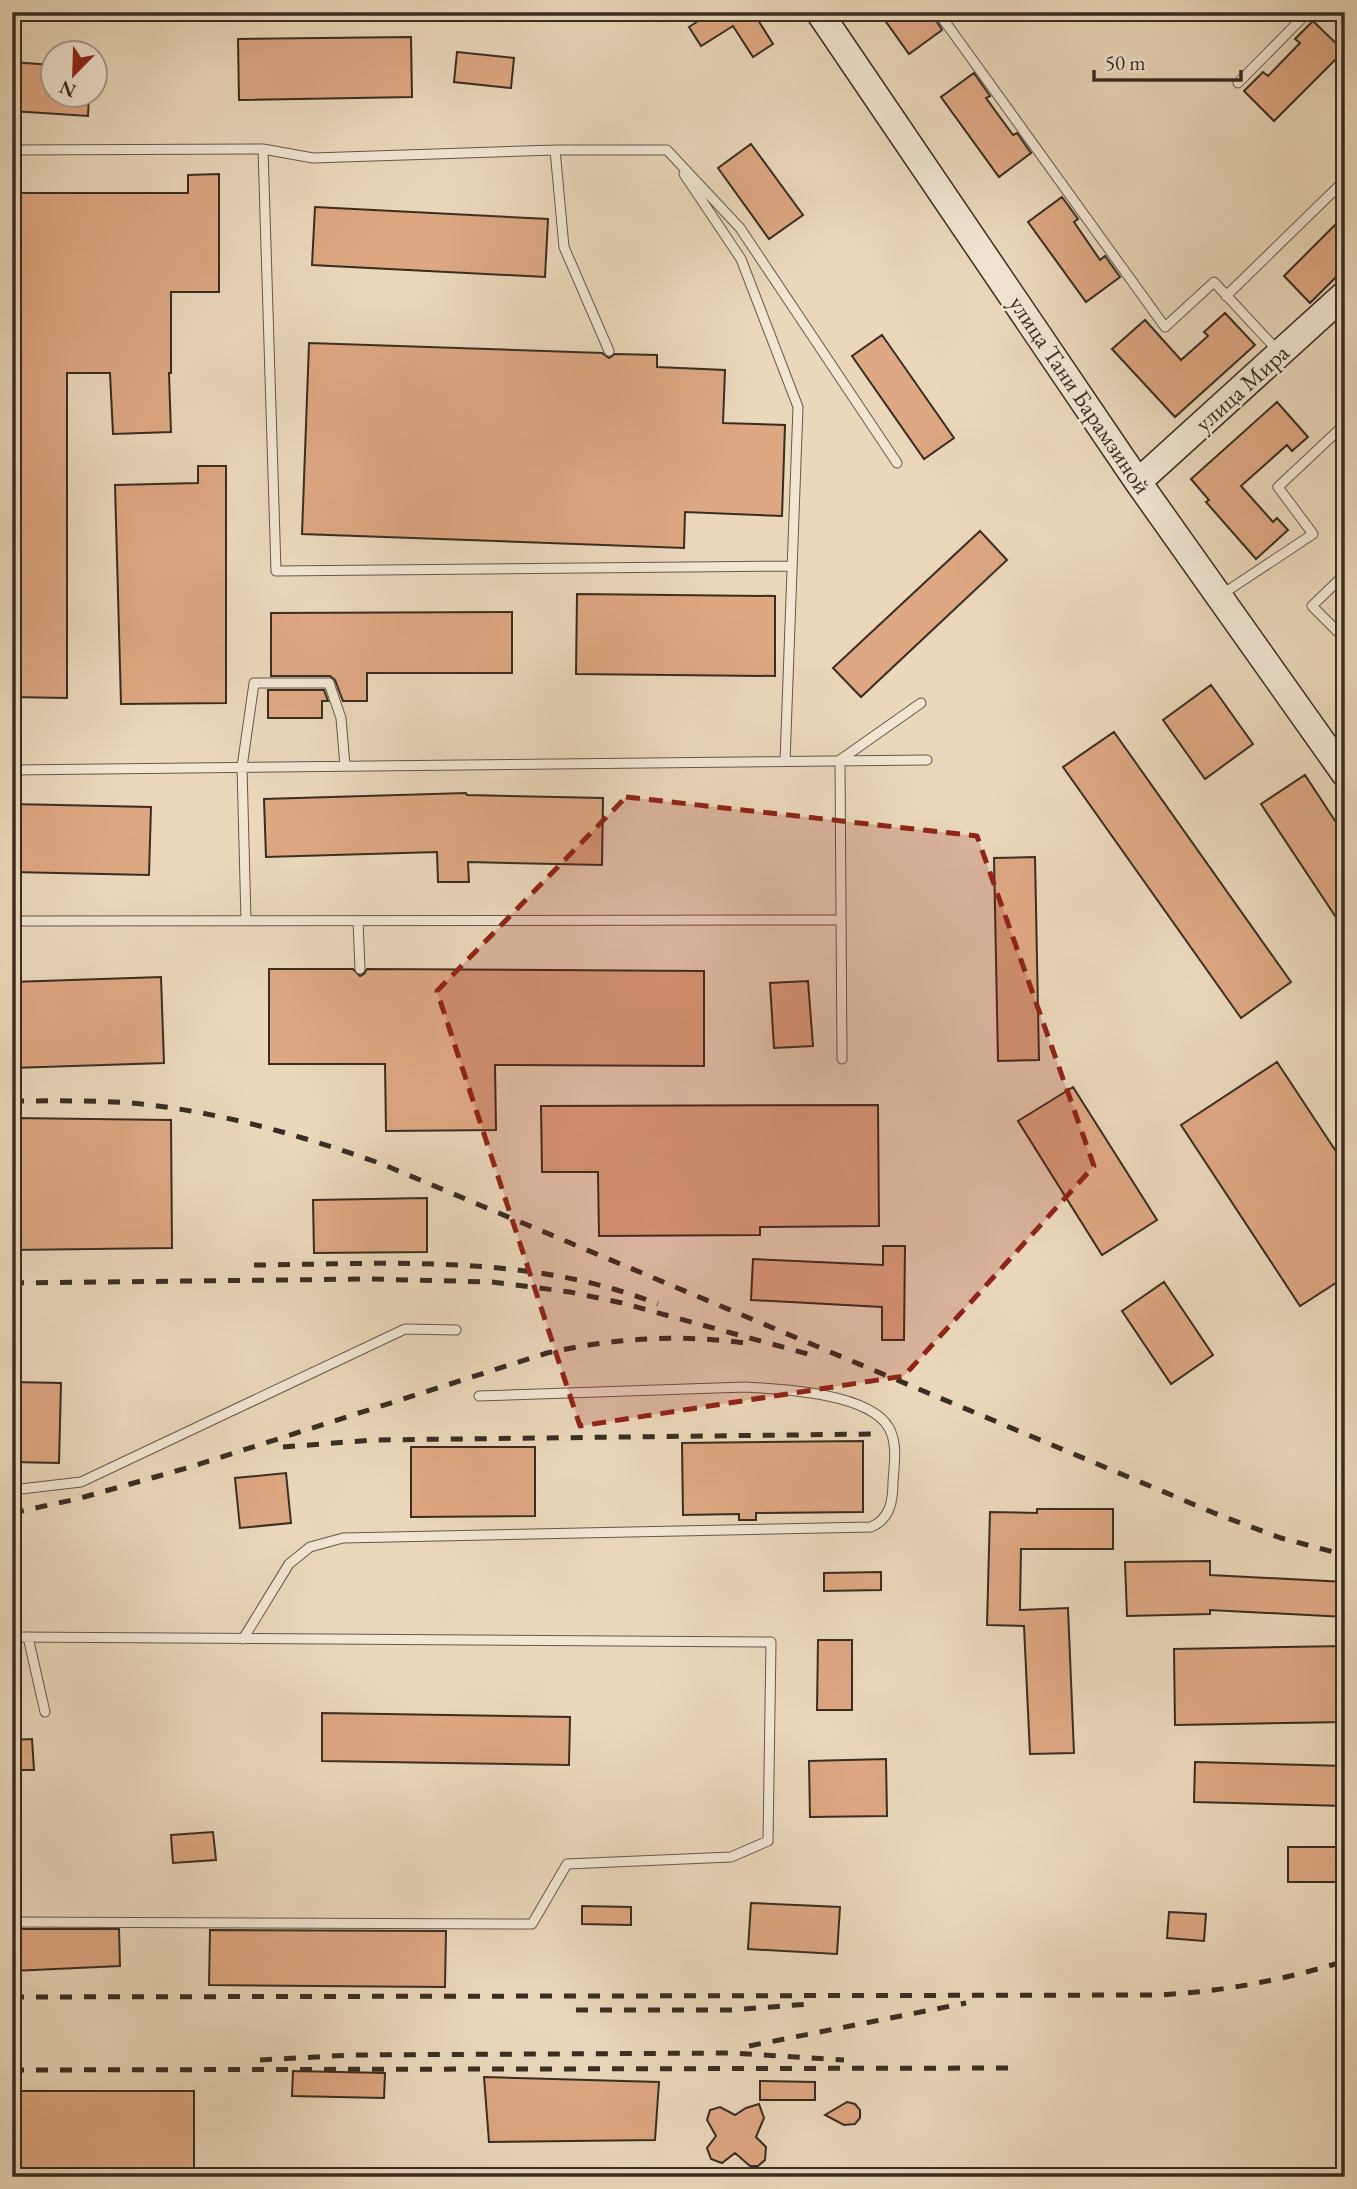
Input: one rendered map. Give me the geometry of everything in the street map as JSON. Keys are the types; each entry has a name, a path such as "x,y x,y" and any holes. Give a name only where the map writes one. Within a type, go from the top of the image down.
{"street":[{"name":"улица Тани Барамзиной","path":"819,12 1138,482 1345,774"},
{"name":"улица Мира","path":"1138,482 1345,294"}],"lane":[{"path":"938,12 1165,327 1214,282 1279,353"},
{"path":"1238,83 1308,12"},
{"path":"263,149 276,571 792,566"},
{"path":"12,150 263,149 313,158 555,150 667,150 740,228 897,463"},
{"path":"555,150 564,247 609,351"},
{"path":"667,150 741,259 798,407 785,761"},
{"path":"1226,296 1345,180"},
{"path":"1220,596 1313,534 1278,487 1345,424"},
{"path":"1345,574 1312,606 1345,639"},
{"path":"246,921 242,767 254,684 329,683 341,718 345,766"},
{"path":"840,760 921,703"},
{"path":"840,760 842,1059"},
{"path":"12,770 927,760"},
{"path":"12,921 841,920"},
{"path":"358,921 360,969"},
{"path":"12,1490 81,1482 405,1329 456,1330"},
{"path":"243,1639 277,1581 294,1559 310,1547 343,1538 872,1527 886,1517 893,1496 895,1450 889,1428 869,1410 835,1398 781,1389 746,1387 479,1396"},
{"path":"12,1637 771,1642 768,1841 731,1857 567,1864 532,1924 12,1922"},
{"path":"28,1637 46,1712"}],"highlighted area":[{"path":"626,797 977,836 1094,1166 904,1376 580,1426 437,991"}],"building":[{"path":"712,12 753,12 773,44 753,57 733,26 701,46 689,27"},
{"path":"879,12 931,12 942,30 909,54"},
{"path":"1313,21 1344,51 1274,121 1244,91 1263,72 1268,76 1300,43 1295,39"},
{"path":"411,37 412,97 239,100 238,39"},
{"path":"457,52 514,58 511,88 454,82"},
{"path":"12,62 38,64 38,108 88,108 88,116 12,111"},
{"path":"974,73 990,96 986,98 1013,135 1017,133 1031,153 999,177 941,97"},
{"path":"751,144 803,215 769,239 718,168"},
{"path":"219,174 219,292 171,292 171,432 113,434 110,373 67,373 67,698 12,697 12,193 188,193 188,175"},
{"path":"1062,197 1078,219 1074,222 1100,260 1105,256 1120,277 1086,302 1028,222"},
{"path":"315,207 548,219 545,277 312,265"},
{"path":"1345,215 1345,268 1310,303 1284,276"},
{"path":"1225,313 1255,345 1175,417 1112,349 1145,320 1181,360 1208,336 1204,332"},
{"path":"882,335 954,438 924,459 852,356"},
{"path":"309,343 602,353 609,358 615,354 657,355 657,367 725,370 723,423 785,425 782,516 685,512 684,548 302,534"},
{"path":"1277,402 1308,437 1292,451 1287,445 1241,486 1273,522 1277,518 1288,530 1256,559 1206,502 1209,500 1191,479"},
{"path":"198,466 226,466 226,703 121,704 115,485 198,483"},
{"path":"980,531 1007,560 861,697 833,668"},
{"path":"577,594 775,596 775,676 576,674"},
{"path":"512,612 512,673 367,673 367,701 343,701 335,680 330,676 271,676 271,613"},
{"path":"1211,685 1253,744 1205,779 1163,720"},
{"path":"268,690 324,690 328,701 322,701 322,718 268,718"},
{"path":"1114,732 1291,982 1241,1018 1063,767"},
{"path":"1305,775 1345,836 1345,931 1261,804"},
{"path":"466,793 603,798 602,865 468,862 469,882 438,882 437,852 266,857 264,799"},
{"path":"12,804 151,807 149,875 12,872"},
{"path":"1035,857 1039,1060 998,1061 994,858"},
{"path":"269,969 353,969 360,976 367,969 704,971 704,1066 495,1065 496,1130 386,1131 385,1064 269,1064"},
{"path":"161,977 164,1063 12,1068 12,982"},
{"path":"808,981 813,1046 774,1048 770,983"},
{"path":"1277,1062 1345,1165 1345,1277 1300,1306 1181,1125"},
{"path":"1073,1087 1157,1220 1102,1255 1018,1121"},
{"path":"878,1105 879,1226 760,1227 760,1235 599,1236 598,1172 542,1172 541,1106"},
{"path":"12,1118 171,1120 172,1248 12,1250"},
{"path":"427,1198 427,1252 314,1253 313,1200"},
{"path":"883,1246 905,1246 904,1340 882,1340 882,1307 751,1300 753,1259 883,1265"},
{"path":"1164,1282 1213,1355 1171,1384 1122,1311"},
{"path":"12,1382 61,1383 59,1463 12,1462"},
{"path":"863,1441 863,1512 756,1513 756,1520 739,1520 739,1514 683,1515 682,1443"},
{"path":"411,1447 535,1447 535,1516 411,1517"},
{"path":"286,1473 291,1523 240,1528 235,1478"},
{"path":"1037,1509 1113,1509 1113,1549 1021,1549 1020,1610 1068,1608 1074,1753 1030,1754 1024,1626 987,1625 990,1512 1037,1513"},
{"path":"1210,1561 1210,1575 1345,1582 1345,1617 1210,1610 1210,1614 1127,1616 1125,1562"},
{"path":"881,1572 881,1590 824,1591 824,1573"},
{"path":"818,1640 852,1640 852,1710 817,1710"},
{"path":"1345,1646 1345,1722 1175,1725 1174,1649"},
{"path":"322,1713 570,1717 569,1765 322,1761"},
{"path":"32,1739 34,1770 12,1770 12,1740"},
{"path":"886,1759 887,1816 810,1817 809,1761"},
{"path":"1195,1762 1345,1766 1345,1806 1194,1802"},
{"path":"213,1832 216,1860 173,1863 171,1835"},
{"path":"1288,1847 1345,1847 1345,1882 1288,1882"},
{"path":"751,1903 840,1907 837,1954 748,1949"},
{"path":"582,1906 631,1907 631,1925 582,1924"},
{"path":"1169,1912 1206,1914 1204,1941 1167,1938"},
{"path":"12,1929 119,1929 120,1966 12,1971"},
{"path":"210,1930 446,1931 445,1987 209,1985"},
{"path":"293,2071 385,2073 384,2098 292,2096"},
{"path":"484,2077 659,2082 655,2140 489,2142"},
{"path":"760,2081 815,2082 815,2100 760,2100"},
{"path":"12,2091 194,2091 194,2177 12,2177"},
{"path":"847,2102 855,2104 860,2110 860,2118 855,2124 844,2125 825,2115"},
{"path":"759,2104 764,2118 756,2137 766,2147 765,2160 758,2166 750,2166 735,2153 722,2163 711,2159 707,2148 716,2136 707,2120 710,2110 720,2107 735,2115"}],"railway":[{"path":"12,1101 102,1101 163,1107 227,1118 351,1153 1219,1515 1281,1538 1345,1555"},
{"path":"254,1265 407,1263 509,1269 559,1276 658,1304"},
{"path":"12,1283 369,1279 492,1282 570,1292 622,1303 819,1357"},
{"path":"12,1513 77,1499 187,1468 547,1353 646,1339 745,1343"},
{"path":"283,1447 373,1440 874,1434"},
{"path":"12,1997 1157,1995 1252,1984 1345,1961"},
{"path":"749,2046 966,2003"},
{"path":"576,2010 731,2010 809,2004"},
{"path":"260,2060 352,2055 730,2053 844,2060"},
{"path":"12,2070 1015,2068"}]}
